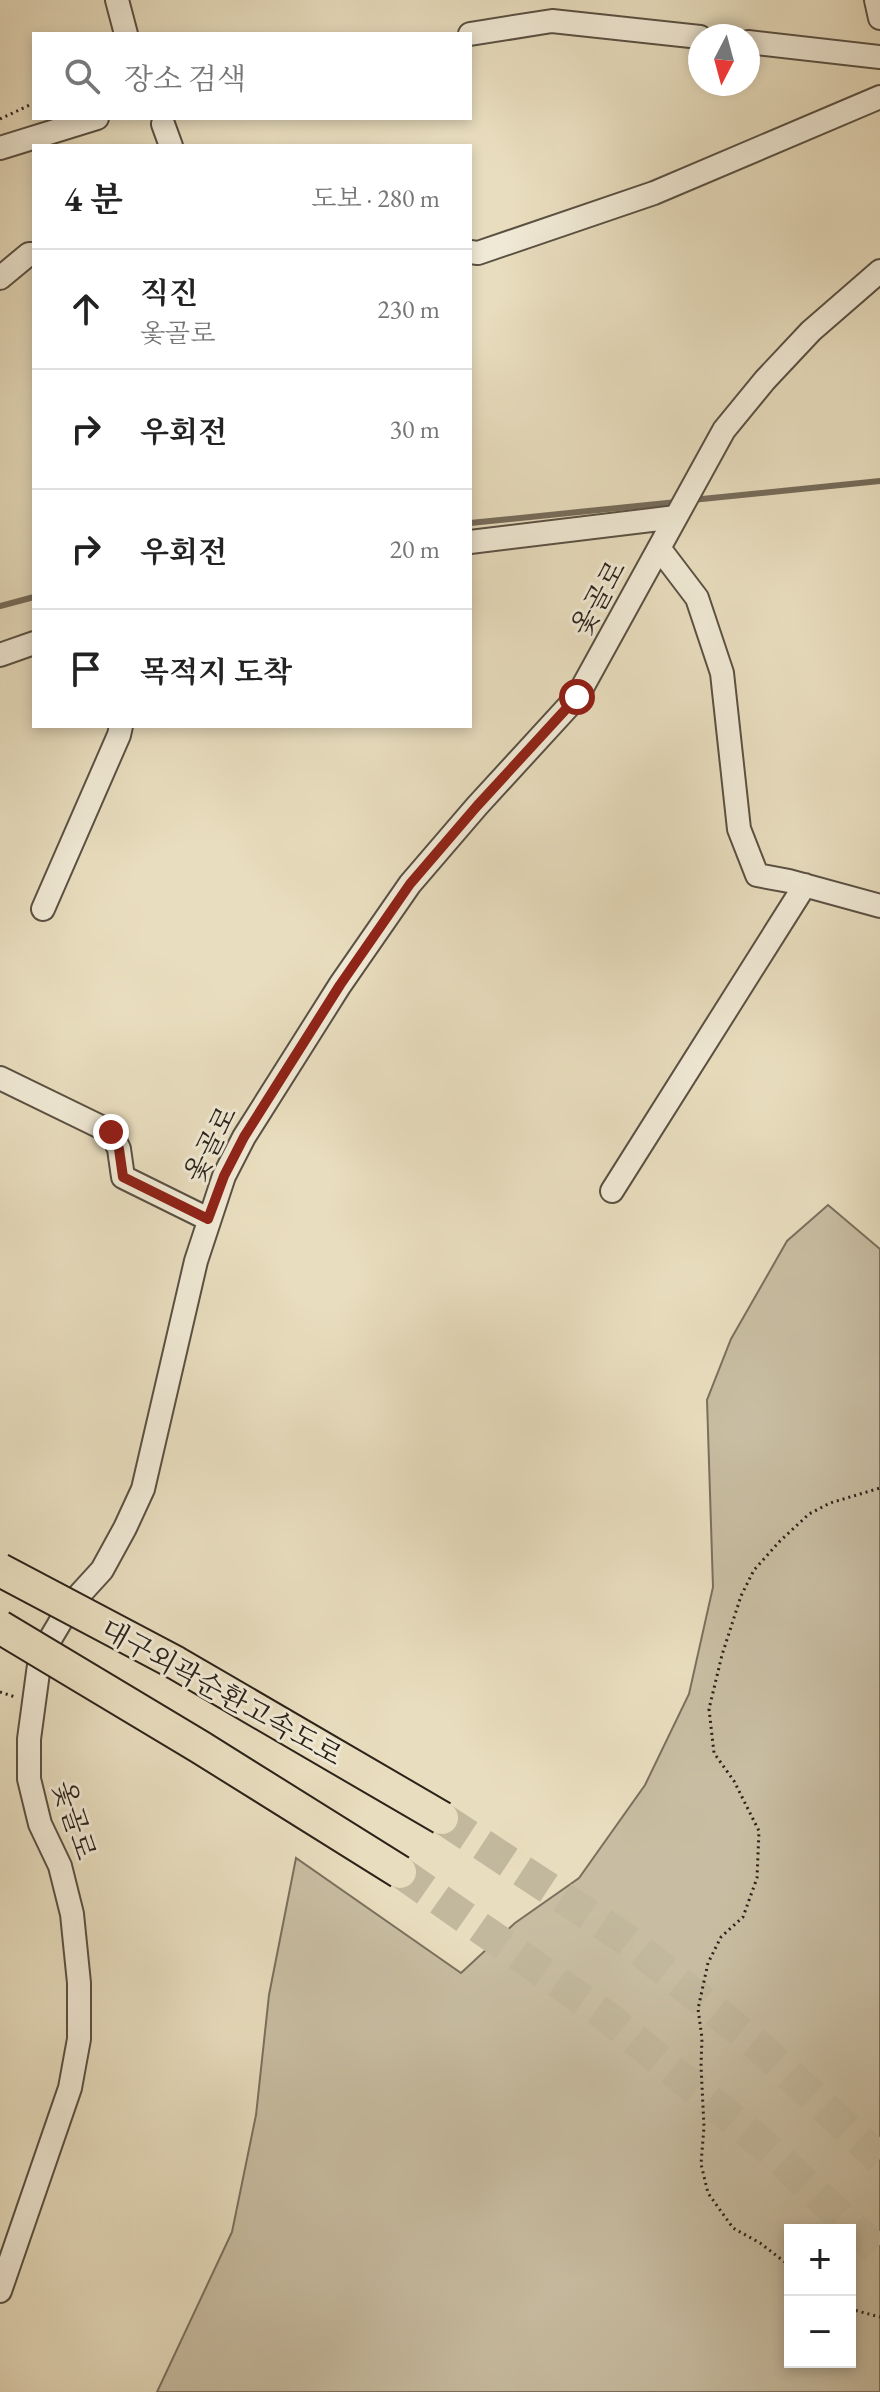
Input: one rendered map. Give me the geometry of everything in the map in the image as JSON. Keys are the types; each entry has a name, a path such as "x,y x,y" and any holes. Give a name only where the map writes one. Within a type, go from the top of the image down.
{"highway":[{"name":"대구외곽순환고속도로","path":"0,1570 176,1663 442,1818"},
{"name":"대구외곽순환고속도로","path":"0,1627 400,1872"}],"street":[{"path":"117,0 125,32"},
{"path":"876,0 880,18"},
{"path":"472,34 552,21 688,36"},
{"path":"760,43 880,57"},
{"path":"472,252 478,253 654,193 880,97"},
{"path":"0,148 91,120"},
{"path":"163,124 170,144"},
{"path":"0,278 32,254"},
{"name":"옻골로","path":"0,2291 70,2088 79,2039 79,1983 72,1914 60,1866 40,1824 29,1779 29,1739 39,1665 71,1604 102,1570 143,1489 196,1261 224,1176 244,1137 340,985 410,884 458,826 577,697 724,430 811,331 880,271"},
{"path":"472,542 676,517"},
{"path":"659,548 697,598 722,673 739,829 757,875 880,906"},
{"path":"0,655 32,644"},
{"path":"43,909 121,728"},
{"path":"612,1191 805,885"},
{"path":"0,1078 111,1132 119,1149 123,1177 208,1219"}],"path":[{"path":"0,119 32,104"},
{"path":"784,2261 733,2228 708,2193 701,2164 704,2127 702,2038 698,2009 708,1963 721,1937 743,1917 757,1878 759,1831 734,1781 714,1753 709,1709 741,1596 754,1570 809,1514 830,1503 880,1488"},
{"path":"856,2311 880,2317"}],"shaded area":[{"path":"828,1205 880,1249 880,2392 157,2392 232,2232 256,2115 269,1995 296,1858 461,1973 515,1923 579,1878 645,1785 689,1694 713,1587 707,1400 731,1339 787,1241"}],"waterway":[{"path":"692,500 880,481"},
{"path":"472,523 677,502"},
{"path":"0,606 32,598"}],"tunnel":[{"path":"442,1818 627,1940 762,2049 880,2159"},
{"path":"400,1872 606,2016 764,2145 880,2253"}],"route":[{"path":"111,1132 119,1149 123,1177 208,1219 224,1176 244,1137 340,985 410,884 577,697"}]}
